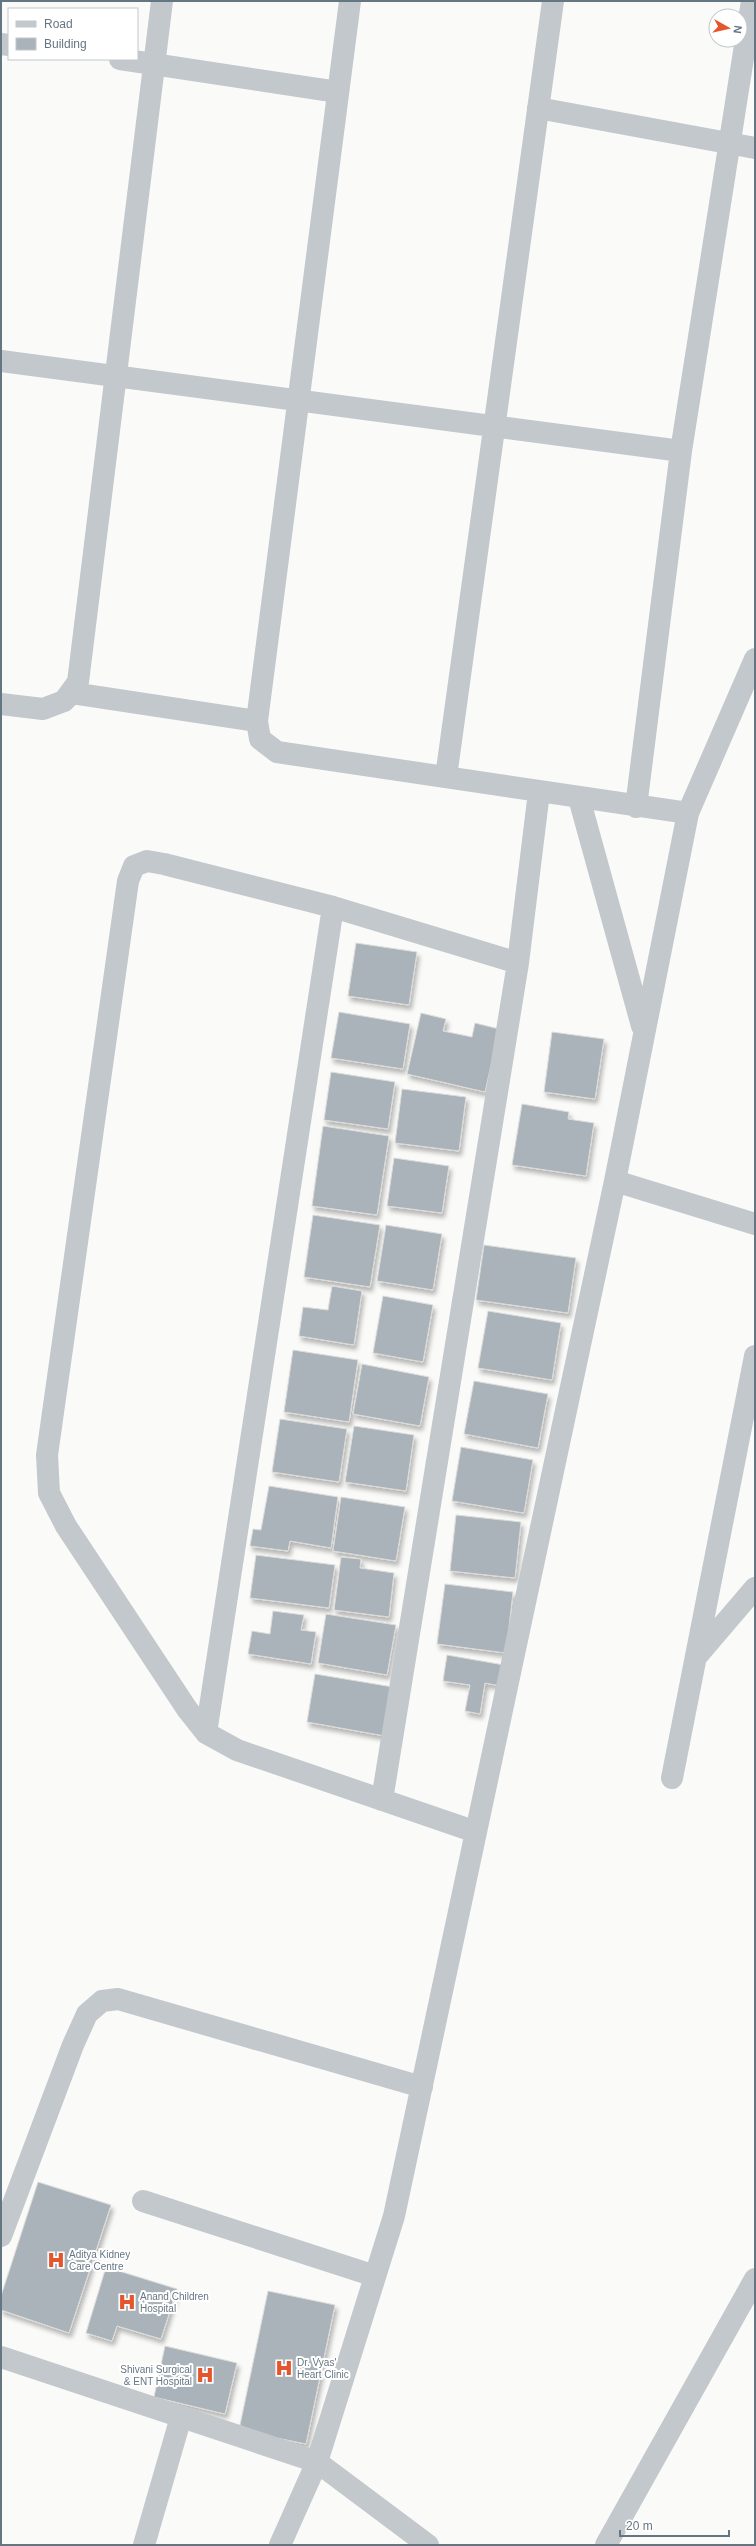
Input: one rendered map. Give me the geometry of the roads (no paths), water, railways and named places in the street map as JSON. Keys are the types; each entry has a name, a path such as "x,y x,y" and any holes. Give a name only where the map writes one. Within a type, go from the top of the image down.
{"street":[{"path":"64,701 78,682 162,1"},
{"path":"350,1 257,721 260,739 277,752 636,807 688,813"},
{"path":"446,777 553,1"},
{"path":"636,807 681,451 731,143 752,1"},
{"path":"128,60 338,92"},
{"path":"538,108 755,148"},
{"path":"1,361 681,451"},
{"path":"280,2545 317,2462 394,2216 615,1181 688,813 755,659"},
{"path":"1,704 43,709 64,701 72,693 257,721"},
{"path":"382,1800 518,963 539,792"},
{"path":"579,798 644,1031"},
{"path":"476,1832 237,1750 206,1733 187,1709 66,1526 49,1494 47,1455 128,881 134,866 147,861 333,907 518,963"},
{"path":"206,1733 333,907"},
{"path":"615,1181 755,1224"},
{"path":"672,1778 696,1658 751,1403 755,1356"},
{"path":"696,1658 755,1588"},
{"path":"1,2236 73,2045 87,2014 102,2001 118,1999 422,2087"},
{"path":"143,2201 375,2276"},
{"path":"606,2545 755,2279"},
{"path":"1,2357 317,2462 428,2545"},
{"path":"144,2545 181,2416"}],"place":[{"name":"Aditya Kidney Care Centre","path":"56,2260"},
{"name":"Anand Children Hospital","path":"127,2302"},
{"name":"Dr. Vyas' Heart Clinic","path":"284,2368"},
{"name":"Shivani Surgical & ENT Hospital","path":"205,2375"}]}
